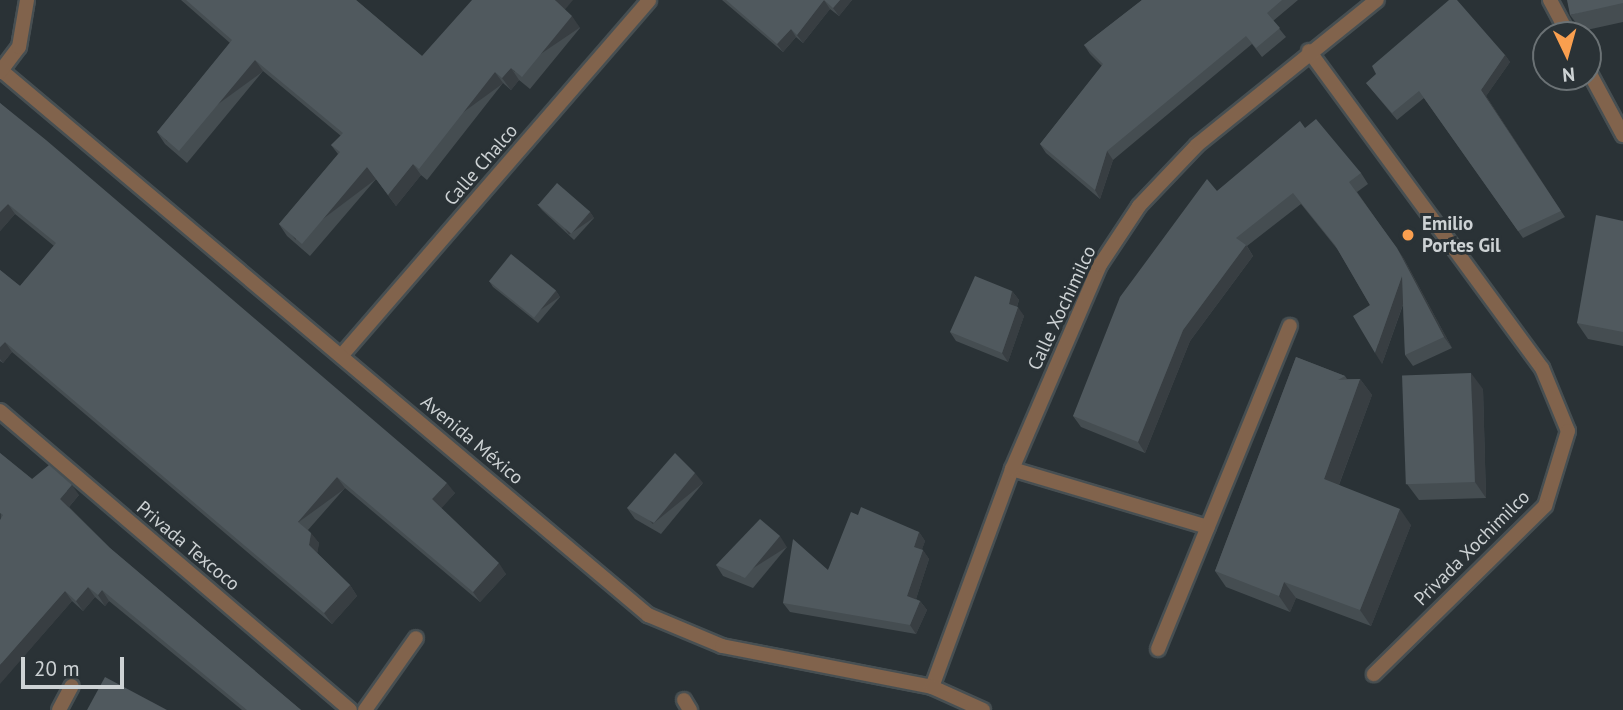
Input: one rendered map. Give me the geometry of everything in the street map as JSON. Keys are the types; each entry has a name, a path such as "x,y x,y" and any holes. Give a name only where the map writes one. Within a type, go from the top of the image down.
{"street":[{"path":"1,71 19,47 27,0"},
{"name":"Calle Chalco","path":"342,355 649,0"},
{"name":"Calle Xochimilco","path":"932,687 1012,469 1100,264 1139,206 1196,145 1309,51 1377,0"},
{"path":"1550,0 1561,21"},
{"name":"Privada Xochimilco","path":"1309,51 1542,368 1568,431 1545,506 1374,674"},
{"name":"Avenida México","path":"1,71 648,615 722,646 932,687 983,710"},
{"path":"1599,91 1623,135"},
{"path":"1158,649 1290,326"},
{"name":"Privada Texcoco","path":"0,411 350,710"},
{"path":"1012,469 1208,527"},
{"path":"365,710 416,638"},
{"path":"59,710 72,686"}],"building":[{"path":"186,0 356,0 422,56 472,0 555,0 572,16 522,77 511,68 502,78 495,72 419,169 413,164 388,195 367,167 302,244 279,224 340,152 331,145 343,133 255,60 179,151 157,132 232,40"},
{"path":"726,0 824,0 797,35 791,29 777,44"},
{"path":"824,0 840,0 833,8"},
{"path":"1142,0 1282,0 1267,13 1280,28 1256,48 1246,36 1107,151 1095,190 1040,144 1103,64 1084,45"},
{"path":"1449,0 1457,0 1505,55 1481,90 1561,211 1518,231 1419,91 1392,113 1366,83 1376,74 1372,66"},
{"path":"1567,0 1623,0 1623,3 1570,15"},
{"path":"0,103 447,483 432,499 499,563 473,592 337,477 298,522 311,533 309,545 350,585 324,613 5,342 0,347 0,270 20,286 56,243 8,204 0,212"},
{"path":"1316,119 1361,173 1349,182 1397,248 1444,337 1405,355 1402,276 1375,353 1353,316 1370,305 1335,245 1293,193 1236,238 1246,245 1183,330 1138,442 1073,416 1120,297 1207,179 1217,191 1300,121 1305,128"},
{"path":"557,183 590,212 571,234 538,205"},
{"path":"1596,215 1623,221 1623,332 1577,323"},
{"path":"511,254 556,291 534,318 489,281"},
{"path":"975,276 1012,291 1009,304 1018,307 1002,353 950,332"},
{"path":"1296,357 1345,376 1338,380 1360,379 1324,479 1400,509 1360,610 1284,582 1279,596 1215,571"},
{"path":"1471,373 1475,482 1406,484 1402,375"},
{"path":"0,453 32,479 49,465 72,485 60,499 110,548 301,710 247,710 102,590 98,595 88,587 76,601 65,591 0,665 0,520 3,515 0,513"},
{"path":"675,453 695,473 654,523 627,508"},
{"path":"861,507 919,532 914,547 923,550 907,596 920,601 910,625 783,603 793,539 828,570 851,512 858,515"},
{"path":"760,519 780,536 745,578 716,565"},
{"path":"105,677 167,710 87,710"}],"place":[{"name":"Emilio Portes Gil","path":"1408,235"}]}
